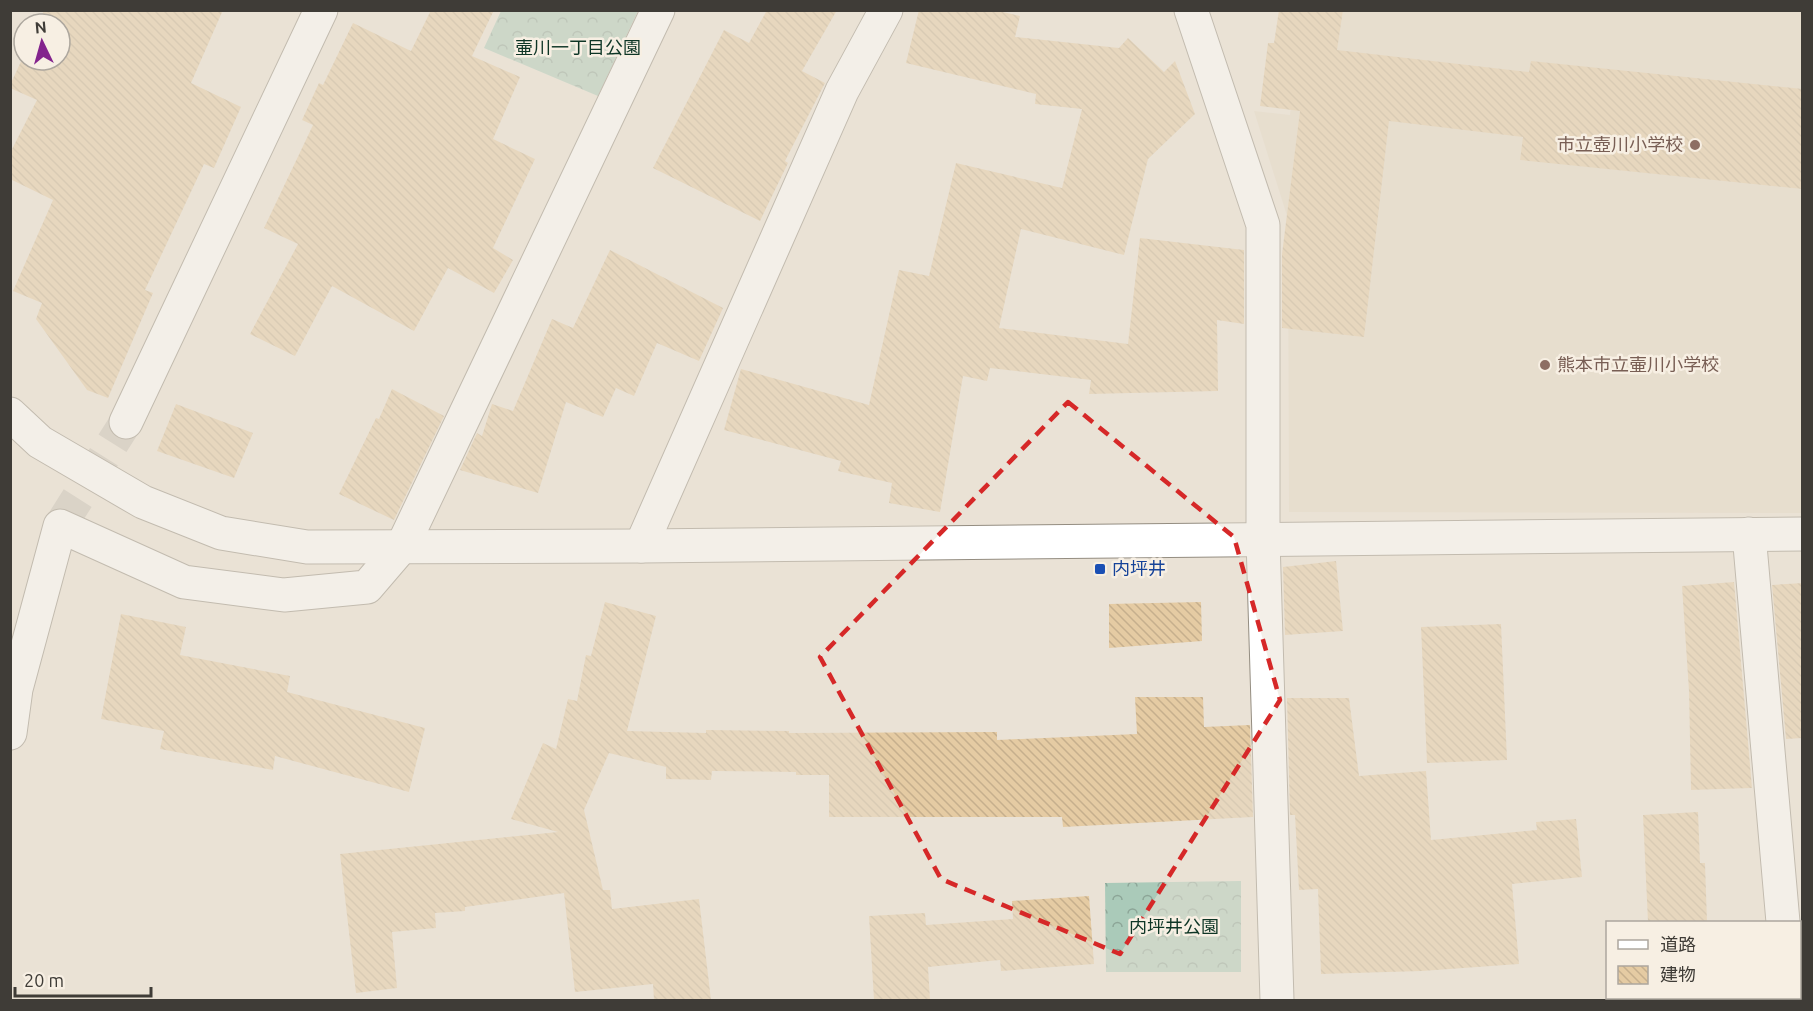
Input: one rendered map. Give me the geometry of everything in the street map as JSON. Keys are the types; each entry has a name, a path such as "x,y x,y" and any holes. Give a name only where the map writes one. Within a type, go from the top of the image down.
{"street":[{"path":"126,422 321,10"},
{"path":"10,733 16,689 60,526 184,582 284,595 367,587 403,545 658,10"},
{"path":"641,546 842,91 886,10"},
{"path":"1191,10 1263,225 1263,540 1277,1000"},
{"path":"10,414 40,442 143,502 221,533 307,547 641,546 1803,534"},
{"path":"1749,534 1783,921"}],"highlighted area":[{"path":"1068,402 1234,537 1280,700 1120,954 941,879 820,657"}],"shaded area":[{"name":"熊本市立壷川小学校","path":"1302,11 1802,11 1802,513 1289,512 1288,219 1254,111 1290,115"}],"green space":[{"name":"壷川一丁目公園","path":"501,10 638,11 598,96 484,48"},
{"name":"内坪井公園","path":"1241,881 1241,972 1106,972 1105,883"}],"building":[{"path":"44,10 223,10 191,83 241,107 214,168 204,164 145,290 153,293 108,398 87,390 36,319 42,303 13,291 53,200 10,179 10,153 37,100 10,88 10,85 16,72 72,72 72,12 43,12"},
{"path":"431,10 494,10 472,56 520,77 493,139 535,159 493,248 513,260 494,293 448,268 414,331 332,286 295,356 250,334 298,244 264,228 313,125 302,120 319,83 323,85 353,23 411,51"},
{"path":"767,10 837,10 802,71 825,83 785,161 788,163 760,221 653,168 724,30 749,43"},
{"path":"919,10 994,10 1020,16 1015,37 1119,48 1128,38 1164,72 1175,61 1195,114 1148,159 1124,255 1021,229 999,328 1128,344 1140,238 1244,250 1244,324 1217,320 1218,391 1089,394 1091,380 990,368 987,381 963,376 940,512 889,503 892,483 838,471 841,461 724,430 741,369 869,405 899,270 929,276 956,163 1062,188 1082,109 1035,104 1036,94 906,63"},
{"path":"1279,10 1343,10 1337,50 1529,72 1531,61 1803,89 1803,189 1520,160 1523,137 1389,121 1364,337 1282,328 1282,254 1300,111 1260,106 1268,43 1274,43"},
{"path":"610,250 723,308 699,361 657,343 634,396 616,388 603,417 566,402 538,493 460,470 477,433 482,436 492,404 513,411 552,319 573,328"},
{"path":"392,389 444,416 394,520 339,494 376,418 379,419"},
{"path":"176,404 253,433 234,478 157,451"},
{"path":"1336,561 1343,631 1285,635 1283,567"},
{"path":"1734,582 1752,788 1691,790 1689,691 1682,586"},
{"path":"1803,583 1803,738 1786,739 1772,585"},
{"path":"605,602 656,616 627,731 997,732 997,740 1137,734 1135,697 1203,697 1204,727 1250,725 1253,817 1063,827 1062,817 829,817 829,775 796,775 796,772 712,771 711,780 666,779 666,767 609,753 584,810 603,890 610,890 612,909 699,899 711,1000 654,1000 653,984 575,992 564,893 465,907 465,911 435,913 436,928 392,932 397,988 356,993 340,854 558,832 511,819 543,743 556,749 568,699 577,701 586,655 591,656"},
{"path":"1201,602 1202,641 1109,648 1109,604"},
{"path":"121,614 186,627 180,655 290,676 287,692 425,728 409,792 275,756 273,770 160,749 164,731 101,719"},
{"path":"1501,624 1507,760 1427,763 1421,627"},
{"path":"1287,698 1349,698 1359,776 1426,771 1431,840 1537,830 1536,822 1576,819 1582,877 1512,884 1519,964 1422,971 1321,974 1318,889 1299,890 1295,815 1290,815"},
{"path":"1698,812 1700,863 1705,863 1707,921 1648,921 1643,815"},
{"path":"1089,896 1094,964 1001,971 1000,960 928,967 930,1000 874,1000 869,916 925,913 926,925 1013,919 1012,901"}],"tunnel":[{"path":"60,526 126,422"}],"place":[{"name":"市立壺川小学校","path":"1695,145"},
{"name":"熊本市立壷川小学校","path":"1545,365"},
{"name":"内坪井","path":"1100,569"}]}
